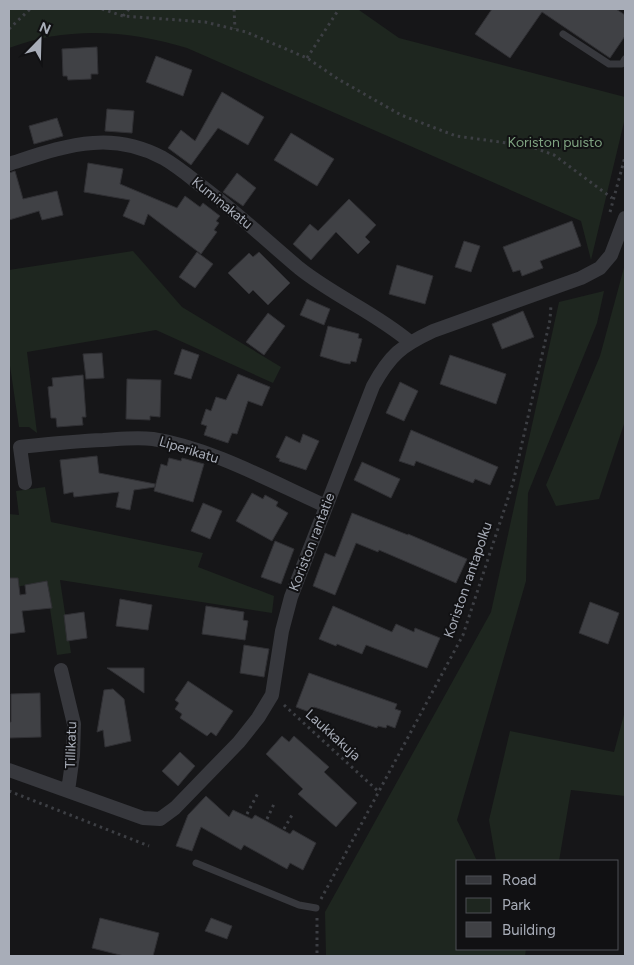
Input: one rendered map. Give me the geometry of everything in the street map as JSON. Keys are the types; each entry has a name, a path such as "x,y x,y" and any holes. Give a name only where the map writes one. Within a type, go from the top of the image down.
{"street":[{"name":"Kuminakatu","path":"9,164 53,149 95,142 125,144 141,148 163,158 222,201 310,276 392,327 410,342"},
{"name":"Koriston rantatie","path":"9,770 143,818 160,819 175,808 219,764 258,718 272,695 282,630 294,587 373,386 391,357 410,342 453,324 581,278 600,268 611,255 625,218"},
{"name":"Liperikatu","path":"25,483 20,447 67,441 124,438 151,439 174,443 226,461 326,506"},
{"name":"Tillikatu","path":"61,670 74,724 73,756 68,792"}],"lane":[{"path":"563,34 609,64 622,64 625,59"},
{"path":"196,863 299,905 316,908"}],"path":[{"path":"9,30 30,9"},
{"path":"102,9 123,16 205,22 246,32 307,58 338,79 401,115 456,136 528,146 554,155 612,198"},
{"path":"123,16 129,9"},
{"path":"234,9 235,29"},
{"path":"307,58 339,9"},
{"name":"Koriston rantapolku","path":"316,908 463,635 513,483 550,320 552,306 548,290"},
{"name":"Laukkakuja","path":"272,695 379,792"},
{"path":"9,791 149,846"},
{"path":"247,814 258,793"},
{"path":"266,819 274,804"},
{"path":"284,829 292,815"},
{"path":"316,908 317,956"}],"green space":[{"name":"Koriston puisto","path":"9,9 360,9 399,38 625,97 625,118 591,260 581,221 187,48 143,37 98,33 53,36 9,48"},
{"path":"133,251 182,307 281,367 273,383 156,330 27,352 37,433 29,427 19,427 9,359 9,270"},
{"path":"625,264 625,421 599,499 556,506 546,485 600,356"},
{"path":"604,291 597,323 528,493 526,581 457,820 477,860 456,860 456,950 526,950 525,956 326,956 325,912 491,612 559,302"},
{"path":"45,487 51,522 203,553 198,567 274,596 272,613 60,580 71,653 57,655 46,582 9,588 9,514 19,515 16,491"},
{"path":"625,711 625,796 571,790 559,860 496,860 489,820 510,731 614,752"}],"building":[{"path":"492,9 616,9 625,15 625,36 610,58 542,12 510,58 475,34"},
{"path":"97,47 98,74 91,74 91,79 68,80 67,76 63,76 62,49"},
{"path":"156,56 192,70 183,96 146,82"},
{"path":"222,92 264,117 248,145 218,128 191,165 168,148 181,130 195,141"},
{"path":"107,109 134,111 132,133 105,131"},
{"path":"57,118 63,136 34,144 29,126"},
{"path":"291,133 334,159 317,186 274,160"},
{"path":"88,163 123,169 120,184 177,208 185,196 200,207 203,203 220,216 216,221 219,223 214,230 217,232 201,254 148,214 144,225 123,216 130,200 84,192"},
{"path":"15,171 23,199 57,191 63,215 42,220 39,211 9,220 9,173"},
{"path":"237,173 256,188 243,206 223,192"},
{"path":"349,199 376,225 365,237 370,242 358,254 336,232 311,260 293,244 310,224 318,231"},
{"path":"572,221 581,246 540,261 543,268 522,276 520,270 513,272 503,247"},
{"path":"464,241 480,246 471,272 455,267"},
{"path":"197,252 213,264 195,288 179,277"},
{"path":"259,252 290,283 268,305 253,290 249,294 228,273 249,253 253,257"},
{"path":"397,265 433,276 425,304 389,294"},
{"path":"307,299 330,309 324,325 300,315"},
{"path":"523,311 534,337 502,349 492,324"},
{"path":"268,313 285,326 264,355 246,342"},
{"path":"328,326 359,334 358,338 362,339 356,362 351,361 350,364 343,363 320,356"},
{"path":"182,349 199,355 191,379 174,374"},
{"path":"102,353 104,378 86,379 83,354"},
{"path":"450,355 506,374 496,404 440,384"},
{"path":"238,374 270,387 262,406 248,401 237,434 232,433 228,443 204,435 207,426 201,424 206,409 211,411 216,397 226,400"},
{"path":"83,375 86,417 82,417 83,425 57,427 56,418 51,418 48,387 53,386 52,378"},
{"path":"127,379 161,380 160,417 150,416 150,420 126,419"},
{"path":"400,382 418,391 404,421 386,413"},
{"path":"411,430 498,467 490,485 475,479 473,483 416,461 414,466 399,461"},
{"path":"303,434 319,441 306,470 279,461 280,459 276,457 286,436 300,443"},
{"path":"97,456 99,473 155,484 155,487 134,490 130,510 116,507 119,492 74,497 73,492 64,494 60,460"},
{"path":"169,458 181,461 182,458 204,464 193,502 154,491 161,464 167,466"},
{"path":"362,462 400,479 391,498 354,480"},
{"path":"252,493 263,499 265,495 278,502 276,506 288,513 272,541 236,521"},
{"path":"203,503 222,511 210,539 191,531"},
{"path":"352,513 467,559 456,583 379,550 378,552 356,543 335,595 313,586 325,553 335,557"},
{"path":"275,541 294,549 281,584 261,577"},
{"path":"9,578 18,578 20,595 26,594 25,585 47,581 52,608 22,611 25,632 9,634"},
{"path":"120,599 152,605 148,630 116,626"},
{"path":"590,602 619,613 608,644 579,633"},
{"path":"206,606 244,612 243,620 248,621 245,640 202,634"},
{"path":"333,606 392,632 396,624 414,632 415,628 440,638 427,668 366,645 362,654 319,639"},
{"path":"84,612 87,638 67,641 64,615"},
{"path":"244,645 269,649 264,677 240,673"},
{"path":"107,668 144,668 144,693"},
{"path":"309,673 397,704 395,709 401,711 395,728 387,725 386,728 378,726 377,728 314,707 312,713 296,707"},
{"path":"188,681 233,711 216,736 211,732 207,736 180,718 182,714 175,709 179,703 175,700"},
{"path":"113,689 124,699 131,741 105,747 103,730 97,732 104,690"},
{"path":"40,693 41,737 9,738 11,694"},
{"path":"282,736 289,742 294,736 329,767 324,772 357,803 336,827 298,794 303,789 266,754"},
{"path":"180,752 195,766 178,786 162,771"},
{"path":"206,796 229,817 233,810 252,819 255,815 290,834 293,830 316,843 303,870 290,863 287,869 244,845 241,850 201,827 192,851 176,846 188,815"},
{"path":"100,918 159,933 153,956 124,956 92,948"},
{"path":"211,918 232,926 227,939 205,931"}]}
